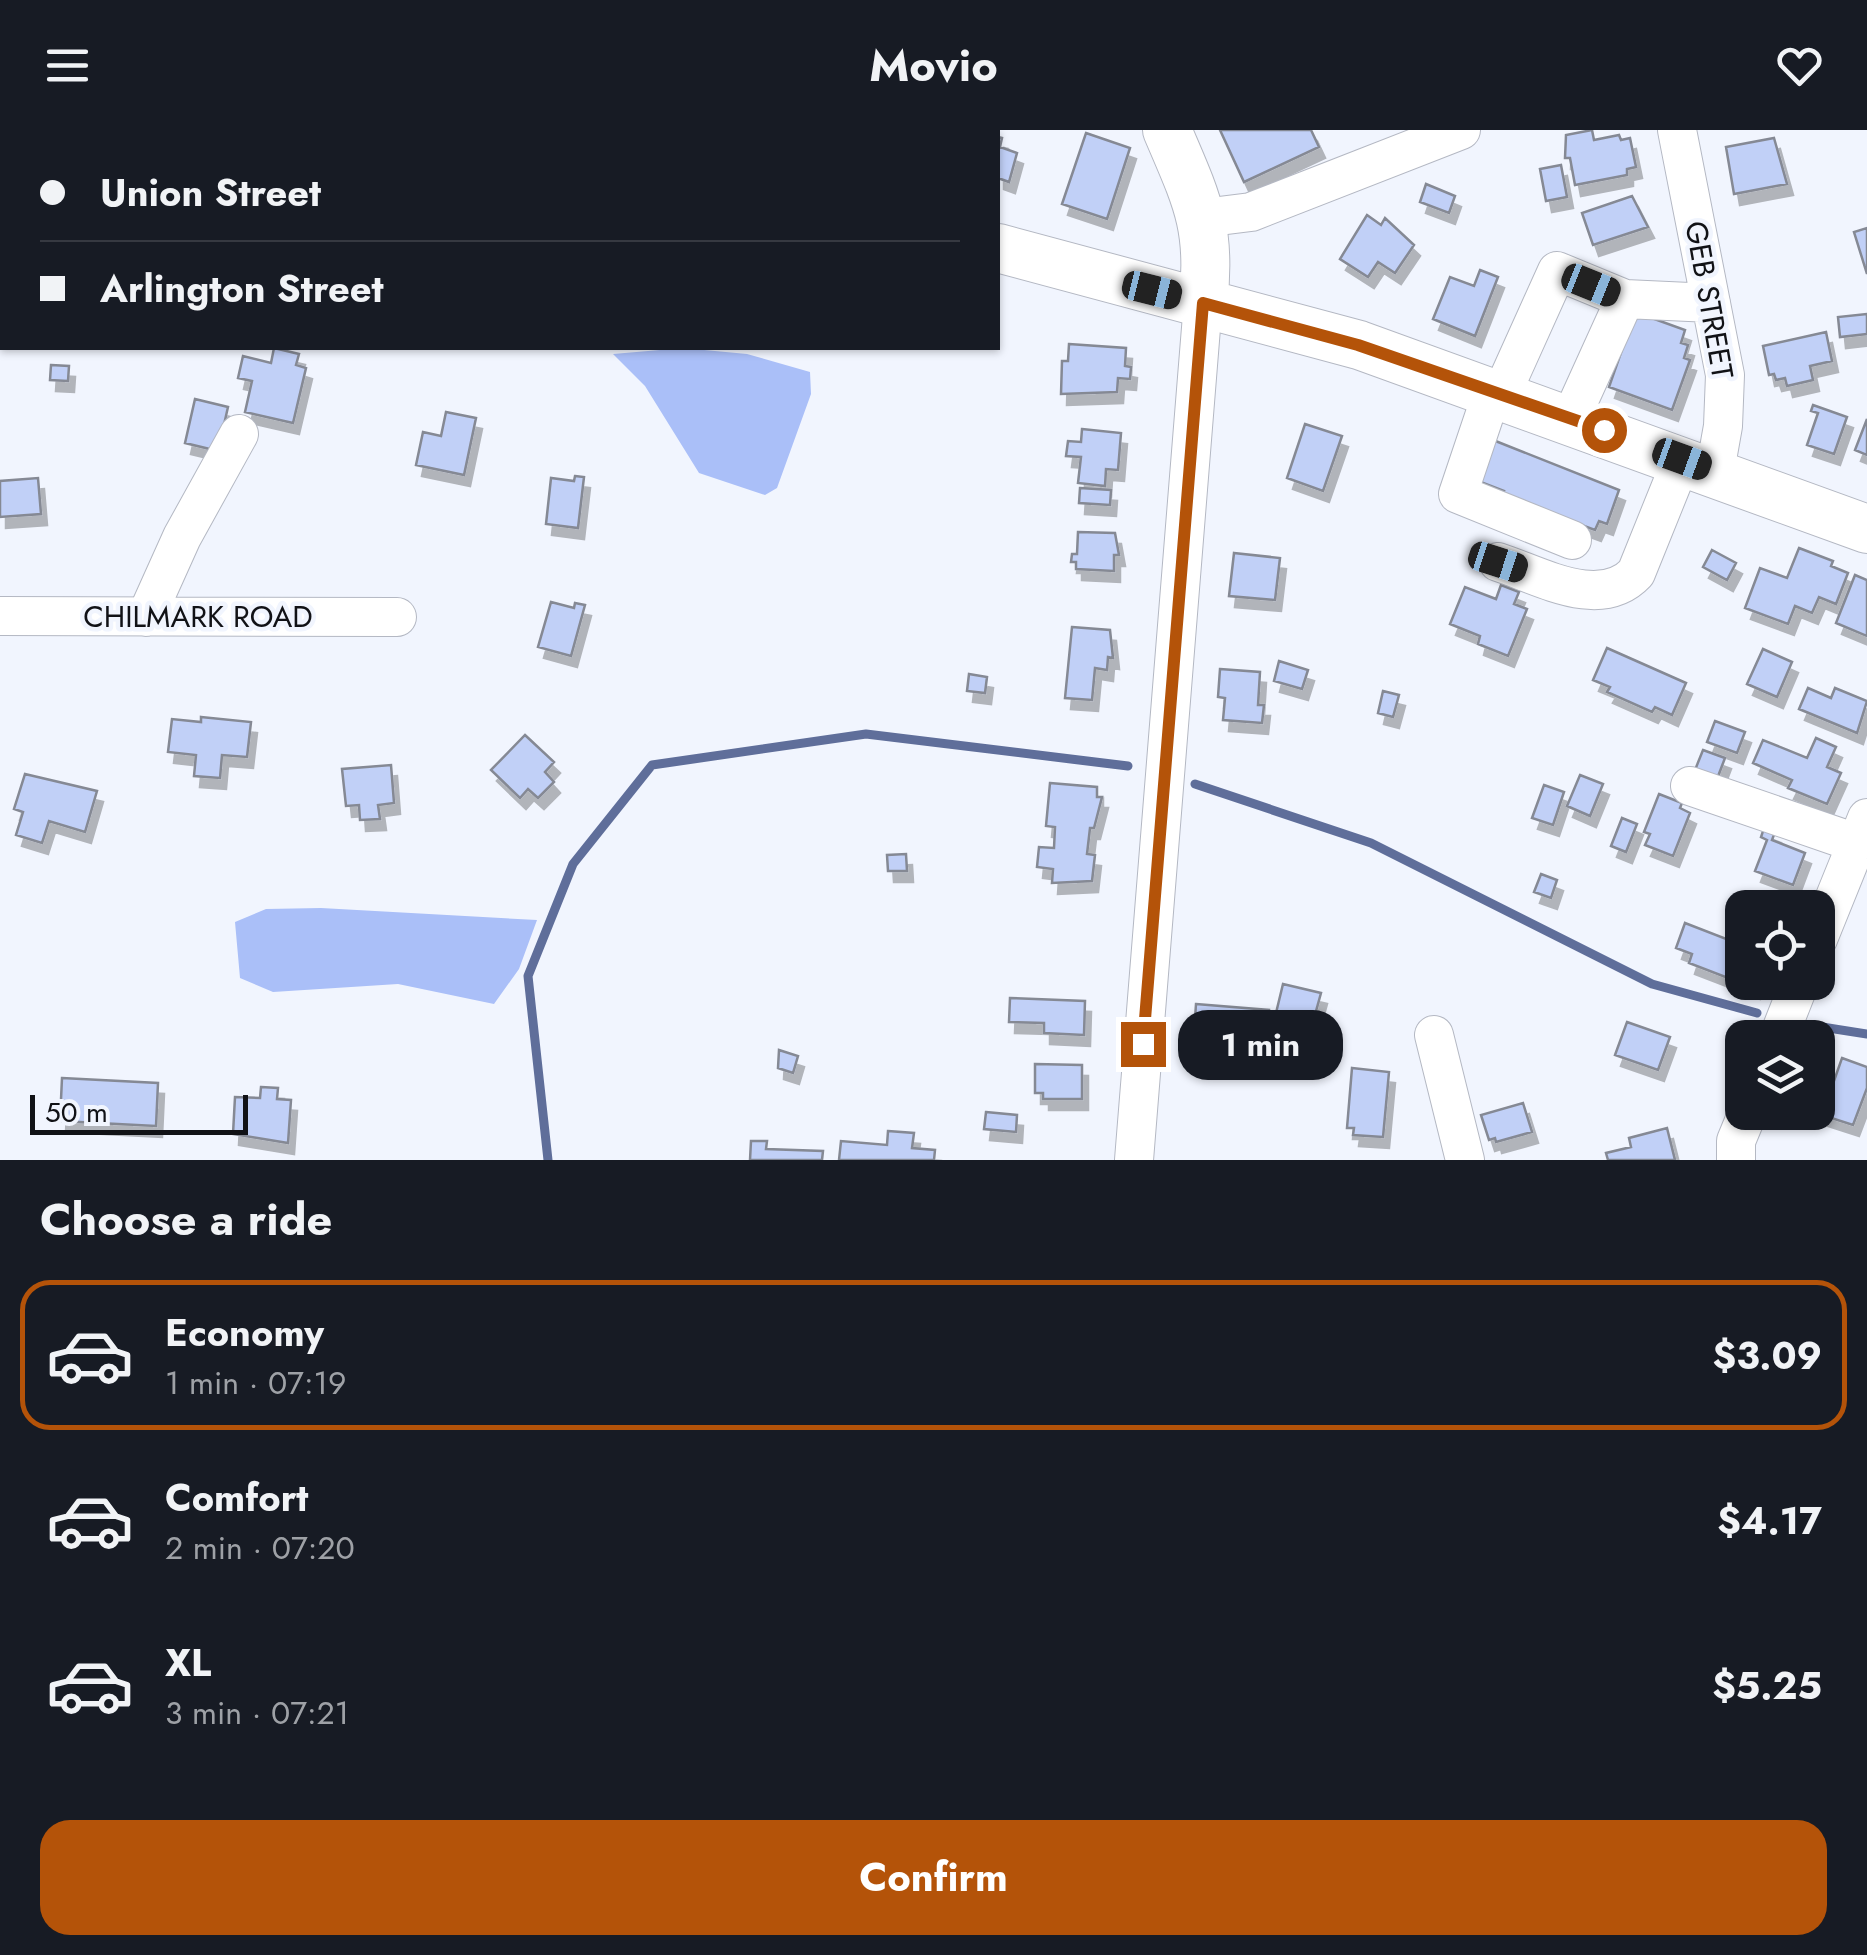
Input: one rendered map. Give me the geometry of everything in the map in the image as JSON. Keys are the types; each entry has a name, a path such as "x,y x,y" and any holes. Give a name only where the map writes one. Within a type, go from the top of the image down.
{"main road":[{"path":"1168,130 1203,218 1208,254 1203,303"},
{"path":"1000,249 1358,345 1571,418 1867,529"}],"street":[{"path":"1203,218 1251,212 1461,130"},
{"name":"GEB STREET","path":"1498,562 1592,592 1624,586 1636,574 1723,426 1725,375 1677,130"},
{"path":"1572,540 1458,494 1497,392 1557,272 1625,299 1711,303"},
{"path":"1571,418 1625,299"},
{"path":"1134,1160 1203,303"},
{"path":"146,617 182,537 238,434"},
{"name":"CHILMARK ROAD","path":"0,616 397,617"},
{"path":"1690,786 1862,831 1835,897"},
{"path":"1434,1034 1465,1160"},
{"path":"1736,1160 1741,1130"}],"shaded area":[{"path":"704,350 747,354 810,372 811,394 777,488 765,495 699,473 645,386 613,354"},
{"path":"321,908 537,920 519,969 494,1004 398,984 273,992 240,978 235,922 266,909"}],"building":[{"path":"1220,130 1311,130 1319,147 1244,182"},
{"path":"1592,130 1594,140 1619,135 1621,140 1630,138 1636,167 1627,169 1627,175 1575,185 1570,158 1565,158 1566,135"},
{"path":"1086,133 1130,148 1107,219 1062,204"},
{"path":"1774,138 1787,184 1734,194 1726,147"},
{"path":"1000,147 1017,153 1009,182 1000,179"},
{"path":"1561,165 1567,197 1546,201 1540,169"},
{"path":"1426,184 1455,196 1449,213 1420,202"},
{"path":"1632,196 1648,227 1593,245 1582,213"},
{"path":"1367,215 1381,225 1385,218 1414,245 1395,273 1378,262 1368,277 1340,259"},
{"path":"1867,228 1867,274 1854,232"},
{"path":"1480,270 1498,277 1475,336 1433,319 1450,277 1474,286"},
{"path":"1635,312 1685,330 1681,343 1688,345 1684,358 1690,360 1672,410 1609,387"},
{"path":"1867,314 1867,334 1840,337 1838,317"},
{"path":"1826,332 1832,361 1810,366 1813,380 1787,386 1785,378 1776,380 1774,374 1769,375 1763,346"},
{"path":"1069,344 1126,348 1125,366 1131,367 1130,379 1118,378 1117,392 1061,394 1062,361 1068,361"},
{"path":"274,350 282,350 299,354 296,365 306,368 293,423 245,412 252,381 238,378 243,356 271,363"},
{"path":"51,365 69,366 68,381 50,380"},
{"path":"195,399 228,407 218,451 185,443"},
{"path":"1813,405 1847,417 1834,454 1807,445 1818,413 1811,411"},
{"path":"446,412 476,418 464,475 416,465 423,432 441,436"},
{"path":"1867,419 1867,455 1855,450"},
{"path":"1305,424 1342,436 1323,491 1287,478"},
{"path":"1082,429 1121,433 1118,470 1106,469 1105,486 1078,483 1081,457 1066,456 1068,441 1081,442"},
{"path":"1493,440 1619,490 1607,524 1599,521 1595,530 1502,496 1504,491 1478,481"},
{"path":"575,476 584,477 578,528 546,524 551,478 574,481"},
{"path":"38,478 41,514 0,517 0,481"},
{"path":"1080,488 1111,490 1110,505 1079,503"},
{"path":"1078,532 1115,533 1119,555 1114,555 1114,571 1076,569 1076,562 1071,562 1072,554 1077,554"},
{"path":"1799,548 1833,561 1831,566 1848,573 1836,604 1819,597 1812,613 1795,606 1788,624 1745,608 1760,568 1787,578"},
{"path":"1712,550 1736,563 1727,580 1703,567"},
{"path":"1234,553 1280,558 1275,600 1229,596"},
{"path":"1855,575 1867,580 1867,636 1836,623"},
{"path":"1501,585 1519,592 1514,604 1527,609 1508,656 1478,644 1480,636 1450,624 1465,587 1496,599"},
{"path":"551,602 574,608 575,603 585,605 571,656 538,647"},
{"path":"1072,627 1110,630 1113,658 1108,657 1107,670 1095,668 1092,700 1065,698"},
{"path":"1607,648 1686,683 1672,715 1655,707 1652,712 1607,692 1610,687 1593,680"},
{"path":"1763,649 1792,662 1777,697 1747,684"},
{"path":"1279,661 1308,670 1302,689 1274,681"},
{"path":"1220,669 1260,672 1258,705 1264,705 1262,723 1223,720 1225,698 1218,697"},
{"path":"969,674 987,677 985,693 967,691"},
{"path":"1808,688 1831,698 1835,688 1867,701 1857,733 1799,709"},
{"path":"1383,691 1399,695 1393,717 1378,713"},
{"path":"201,717 251,722 247,757 222,755 220,778 194,776 196,755 168,752 172,719 201,722"},
{"path":"1715,721 1745,732 1737,753 1707,742"},
{"path":"525,735 554,762 545,772 554,782 538,798 528,789 520,798 491,770"},
{"path":"1816,738 1836,747 1827,767 1841,773 1827,804 1788,788 1792,780 1753,763 1763,740 1807,758"},
{"path":"1703,750 1725,758 1717,779 1695,770"},
{"path":"391,765 394,803 378,805 380,819 360,820 359,805 346,806 342,769"},
{"path":"25,774 97,791 85,832 49,821 42,843 16,835 23,812 14,809"},
{"path":"1580,775 1603,784 1590,816 1567,806"},
{"path":"1050,783 1097,787 1097,797 1102,797 1094,828 1090,828 1087,854 1095,855 1092,881 1052,883 1053,869 1037,867 1039,847 1054,848 1055,827 1046,826"},
{"path":"1544,785 1564,792 1553,825 1532,818"},
{"path":"1659,794 1682,803 1680,808 1690,813 1673,856 1645,845 1650,834 1644,832"},
{"path":"1622,818 1637,824 1626,852 1611,846"},
{"path":"1764,828 1775,832 1772,840 1805,853 1793,885 1755,871 1767,840 1761,837"},
{"path":"906,854 907,871 888,871 887,855"},
{"path":"1541,874 1557,880 1551,898 1534,892"},
{"path":"1685,923 1725,938 1725,977 1689,963 1692,954 1676,948"},
{"path":"1283,984 1321,993 1313,1022 1276,1013"},
{"path":"1010,998 1085,1001 1084,1035 1044,1033 1044,1023 1009,1022"},
{"path":"1196,1004 1269,1010 1266,1040 1194,1034"},
{"path":"1627,1022 1670,1037 1658,1070 1615,1055"},
{"path":"779,1050 798,1056 793,1073 778,1068"},
{"path":"1842,1058 1867,1067 1867,1088 1853,1125 1835,1119 1835,1078"},
{"path":"1035,1064 1082,1065 1082,1099 1043,1099 1043,1093 1035,1093"},
{"path":"1352,1068 1389,1072 1383,1137 1353,1135 1354,1128 1347,1128"},
{"path":"62,1078 158,1083 156,1126 60,1121"},
{"path":"261,1087 278,1088 277,1099 291,1100 288,1143 233,1134 235,1097 260,1098"},
{"path":"1523,1103 1532,1132 1496,1142 1495,1138 1489,1140 1481,1115"},
{"path":"986,1112 1017,1115 1016,1132 984,1129"},
{"path":"1667,1128 1675,1160 1608,1160 1606,1153 1631,1147 1629,1138"},
{"path":"888,1131 914,1133 912,1148 935,1150 934,1160 839,1160 841,1141 887,1145"},
{"path":"751,1141 767,1141 766,1149 823,1151 822,1160 750,1160"}],"waterway":[{"path":"548,1160 528,976 573,864 652,765 866,734 1128,766"},
{"path":"1195,784 1371,843 1652,984 1757,1013"},
{"path":"1835,1029 1867,1034"}],"route":[{"path":"1143,1044 1203,303 1358,345 1604,430"}]}
